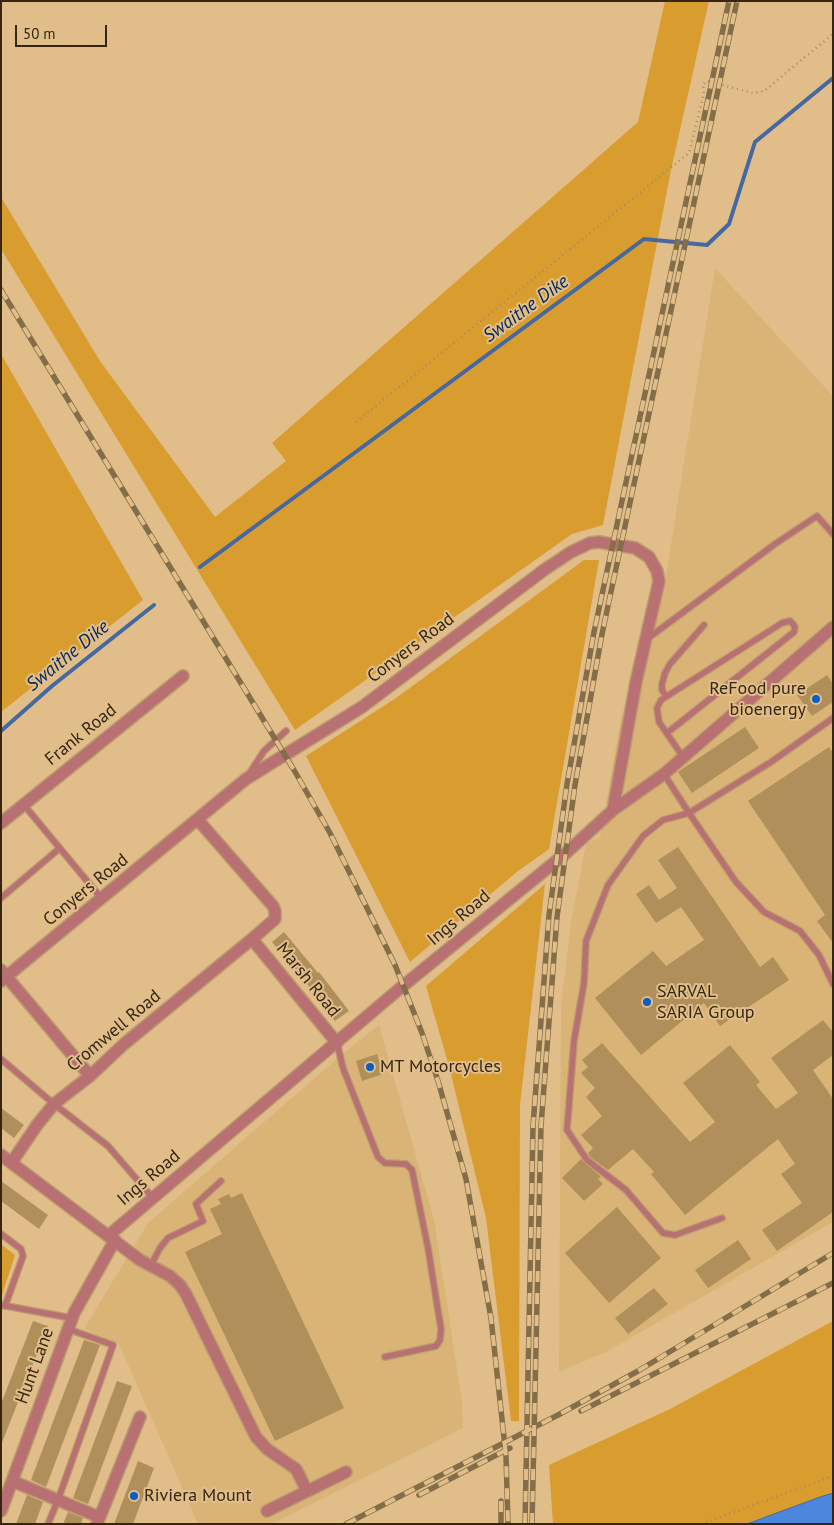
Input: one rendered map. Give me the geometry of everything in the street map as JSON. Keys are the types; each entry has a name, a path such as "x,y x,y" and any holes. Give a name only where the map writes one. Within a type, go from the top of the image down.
{"street":[{"name":"Conyers Road","path":"3,976 102,899 246,779 362,707 544,570 572,552 590,543 599,542 635,548 649,557 657,571 659,581 636,682 613,810"},
{"name":"Ings Road","path":"112,1238 152,1198 566,853 613,810 664,774 833,627"},
{"name":"Frank Road","path":"1,823 183,676"},
{"name":"Cromwell Road","path":"12,1162 37,1124 54,1104 90,1076 124,1044 275,919 275,911 198,820"},
{"name":"Marsh Road","path":"252,939 337,1043"},
{"path":"3,976 90,1076"},
{"path":"1,1155 140,1260 170,1276 186,1294 256,1437 267,1449 296,1469 307,1492"},
{"name":"Hunt Lane","path":"1,1511 69,1324 112,1238"},
{"path":"12,1480 98,1520 140,1417"},
{"path":"267,1511 346,1472"}],"lane":[{"path":"645,640 774,544 817,516 833,534"},
{"path":"667,734 794,632 796,628 790,621 782,623 661,700 657,708 659,722 667,734 684,757"},
{"path":"666,696 662,690 665,673 670,664 704,625"},
{"path":"722,1218 675,1235 663,1233 626,1190 587,1160 567,1130 574,1041 584,983 586,941 608,885 643,836 662,820 689,813 771,762 833,718"},
{"path":"246,779 264,751 286,731"},
{"path":"664,774 736,882 764,912 800,931 819,955 833,984"},
{"path":"23,804 102,899"},
{"path":"1,898 60,848"},
{"path":"337,1043 343,1068 378,1157 385,1163 406,1164 412,1170 442,1329 440,1340 436,1346 385,1357"},
{"path":"1,1059 108,1146 152,1198"},
{"path":"151,1265 168,1238 203,1222 196,1204 221,1181"},
{"path":"1,1234 20,1249 23,1256 3,1306 69,1324 113,1345 48,1524"}],"path":[{"path":"356,422 690,153 704,93 703,84 707,82 753,93 764,91 833,34"},
{"path":"701,1524 833,1476"}],"shaded area":[{"path":"665,1 709,1 671,170 603,525 572,534 295,730 1,249 1,197 100,361 215,517 286,461 272,443 638,122"},
{"path":"715,268 833,396 833,1222 606,1352 559,1372 561,1006 571,922 586,844 600,837 621,718 637,699 665,582"},
{"path":"1,354 143,600 1,712"},
{"path":"584,560 599,560 549,849 518,871 410,962 306,756 396,698"},
{"path":"545,884 520,1105 519,1421 511,1421 486,1218 450,1070 426,986"},
{"path":"379,1025 434,1220 462,1401 463,1428 272,1524 198,1524 119,1344 84,1329 148,1223 341,1055"},
{"path":"1,1244 15,1255 2,1295 1,1295"},
{"path":"833,1321 833,1493 747,1524 553,1524 549,1465 670,1409"}],"water":[{"path":"833,1493 833,1524 747,1524 820,1497"}],"building":[{"name":"ReFood pure bioenergy","path":"827,675 833,684 833,702 812,716 797,695"},
{"path":"745,727 759,748 692,793 678,772"},
{"path":"829,747 833,753 833,943 817,921 825,915 748,801"},
{"path":"678,847 760,967 773,957 789,980 720,1026 704,1003 641,1055 595,998 653,951 666,966 704,940 681,907 656,923 636,894 649,885 659,900 677,888 658,860"},
{"path":"284,932 319,972 349,1011 335,1021 302,977 272,942"},
{"path":"823,1020 833,1032 833,1055 813,1070 833,1099 833,1212 777,1251 762,1230 802,1203 781,1174 795,1164 778,1139 685,1215 651,1174 654,1172 633,1149 608,1170 590,1157 588,1153 593,1148 581,1135 602,1116 586,1097 595,1088 581,1073 588,1067 582,1060 602,1043 690,1142 715,1122 683,1083 730,1045 760,1082 756,1085 776,1109 798,1093 771,1058"},
{"name":"MT Motorcycles","path":"377,1054 383,1074 362,1081 356,1061"},
{"path":"1,1108 24,1125 14,1138 1,1128"},
{"path":"581,1159 601,1177 598,1179 603,1184 584,1201 562,1178"},
{"path":"1,1181 48,1215 39,1229 1,1201"},
{"path":"242,1193 344,1408 275,1441 185,1252 222,1234 210,1209 221,1204 218,1199 229,1194 231,1198"},
{"path":"617,1207 661,1258 609,1303 565,1253"},
{"path":"738,1240 751,1259 708,1288 695,1270"},
{"path":"654,1288 668,1304 628,1334 615,1318"},
{"path":"33,1321 48,1326 1,1445 1,1404"},
{"path":"84,1340 100,1345 46,1487 31,1480"},
{"path":"117,1381 132,1386 88,1504 73,1498"},
{"name":"Riviera Mount","path":"138,1461 154,1468 133,1524 114,1524"},
{"path":"27,1495 43,1502 35,1524 16,1524"},
{"path":"68,1512 83,1518 81,1524 63,1524"}],"waterway":[{"name":"Swaithe Dike","path":"200,567 644,239 707,245 729,224 755,142 833,78"},
{"name":"Swaithe Dike","path":"1,731 52,686 154,605"}],"railway":[{"path":"525,1524 533,1126 549,915 567,784 594,632 729,1"},
{"path":"532,1524 541,1126 557,917 575,785 602,634 737,1"},
{"path":"1,290 294,770 330,833 395,965 422,1033 438,1081 466,1179 491,1318 506,1456 508,1524"},
{"path":"346,1524 558,1415 638,1371 833,1253"},
{"path":"581,1411 833,1283"},
{"path":"419,1495 510,1448"},
{"path":"501,1501 501,1524"}],"place":[{"name":"ReFood pure bioenergy","path":"816,699"},
{"name":"SARVAL SARIA Group","path":"647,1002"},
{"name":"MT Motorcycles","path":"370,1067"},
{"name":"Riviera Mount","path":"134,1496"}]}
